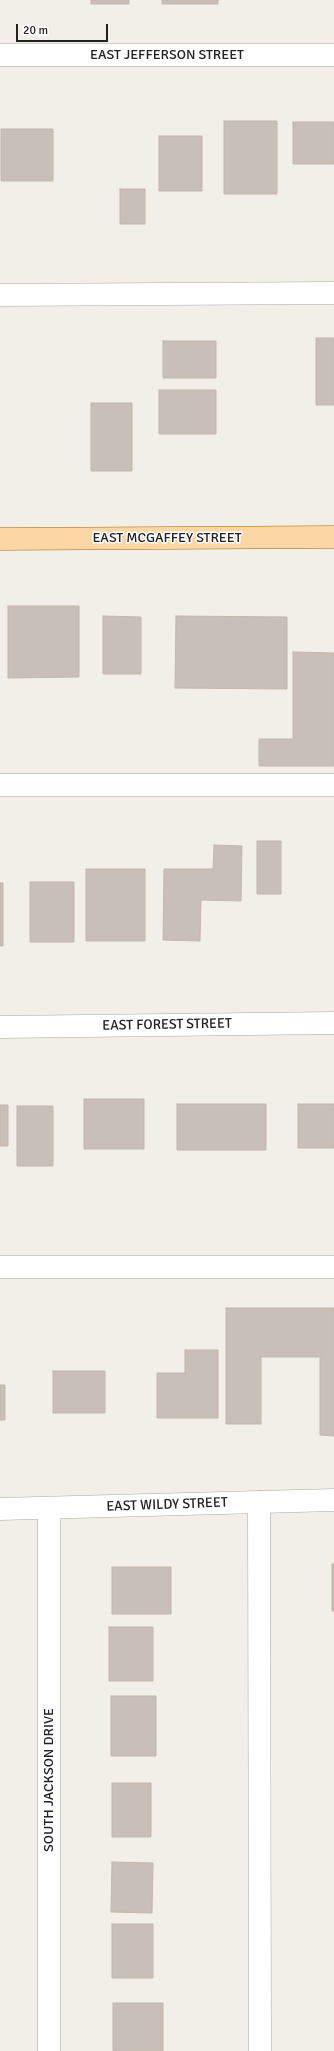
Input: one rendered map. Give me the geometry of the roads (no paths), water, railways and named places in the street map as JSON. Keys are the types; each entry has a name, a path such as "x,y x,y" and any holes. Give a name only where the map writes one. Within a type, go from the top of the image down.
{"main road":[{"name":"EAST MCGAFFEY STREET","path":"0,539 334,537"}],"street":[{"name":"EAST JEFFERSON STREET","path":"0,55 334,55"},
{"path":"0,295 334,294"},
{"path":"0,785 334,785"},
{"name":"EAST FOREST STREET","path":"0,1026 334,1023"},
{"path":"0,1267 334,1267"},
{"name":"EAST WILDY STREET","path":"0,1508 334,1500"},
{"path":"258,1502 260,2051"},
{"name":"SOUTH JACKSON DRIVE","path":"49,1508 49,2051"}]}
